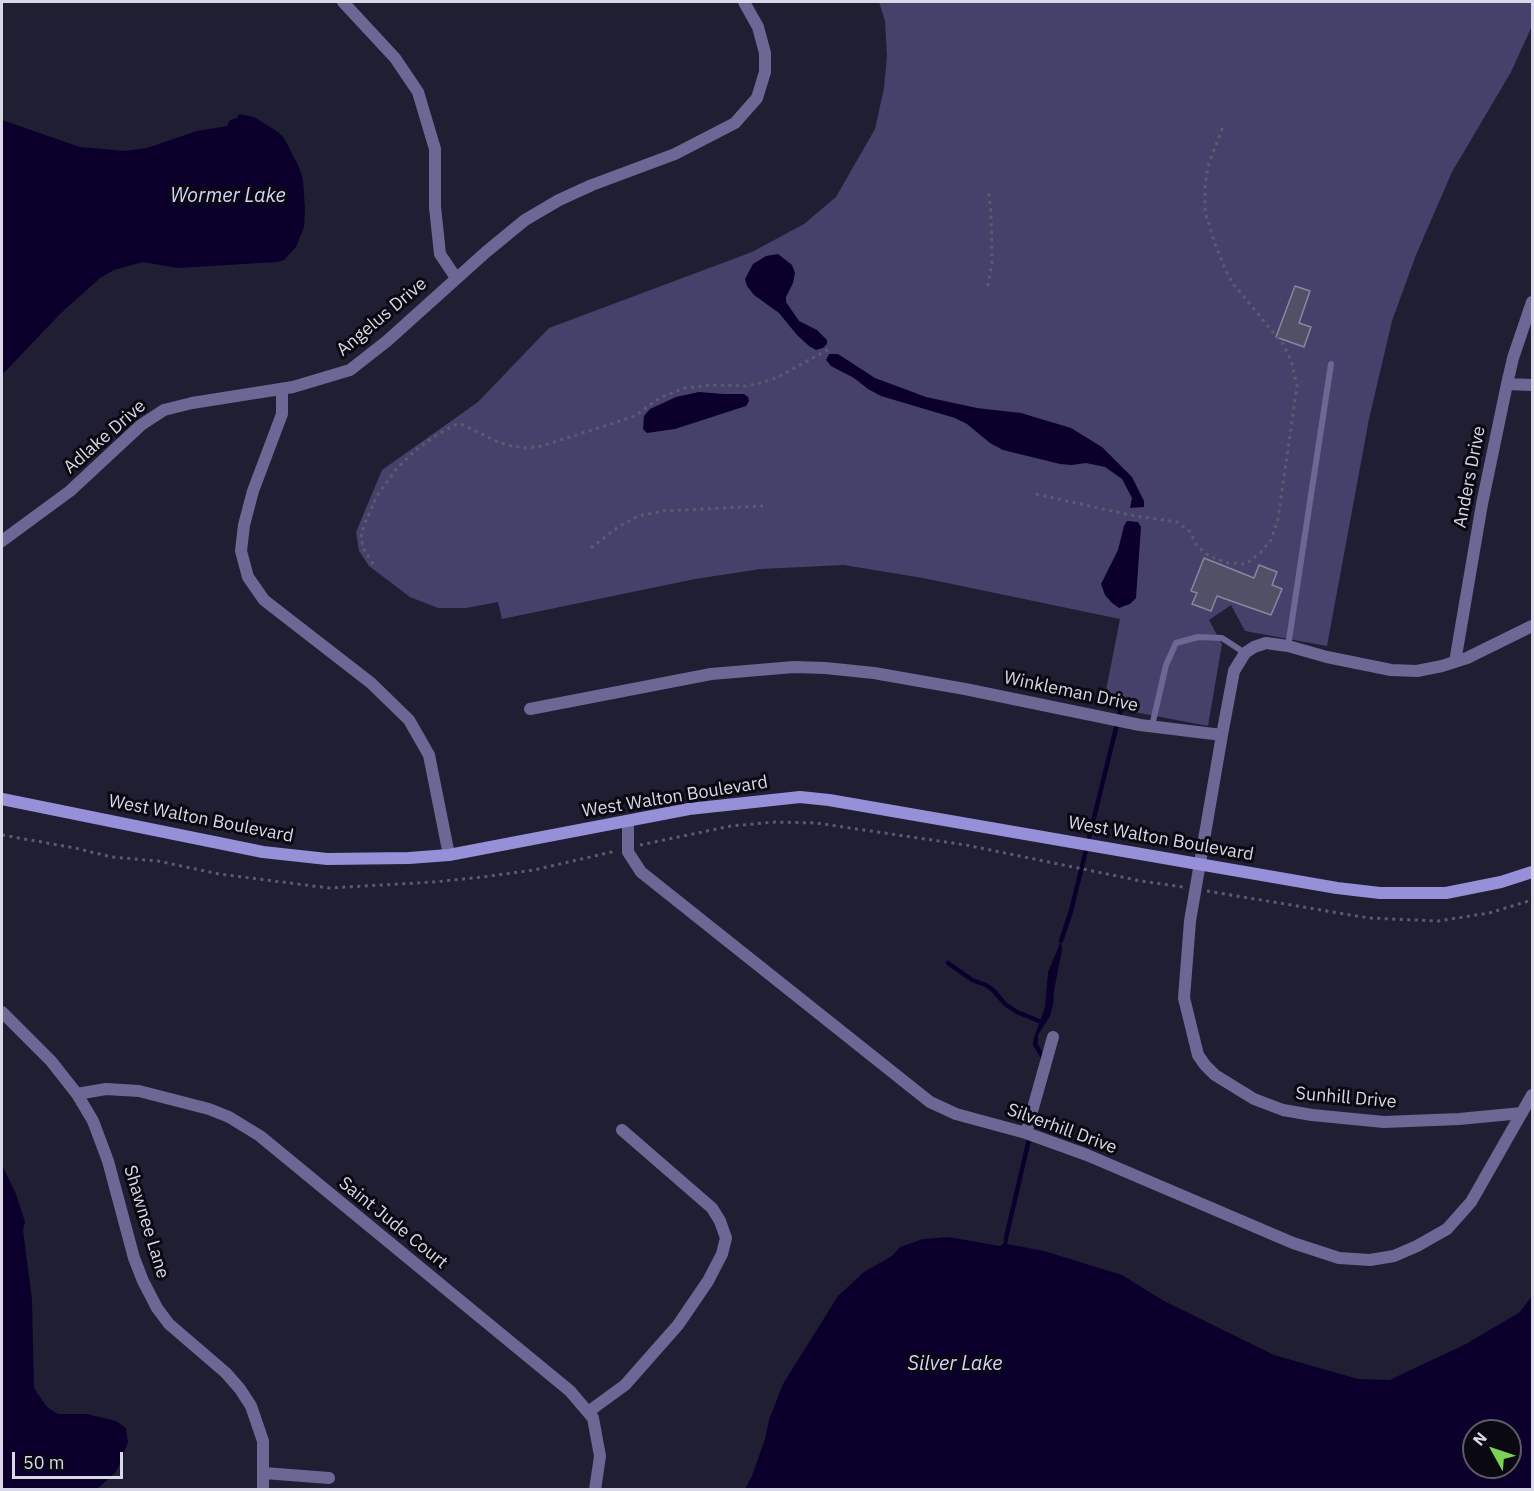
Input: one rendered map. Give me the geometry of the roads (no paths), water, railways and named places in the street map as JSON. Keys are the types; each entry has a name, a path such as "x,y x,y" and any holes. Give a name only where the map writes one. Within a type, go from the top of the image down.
{"main road":[{"name":"West Walton Boulevard","path":"2,799 263,852 327,859 449,855 689,809 800,797 829,800 1380,894 1446,893 1501,882 1533,872"}],"street":[{"path":"343,2 395,58 418,92 435,149 435,207 440,254 456,278"},
{"name":"Angelus Drive","path":"282,389 350,370 387,341 456,278 525,220 592,184 675,154 735,123 757,98 765,72 765,53 758,27 744,2"},
{"name":"Anders Drive","path":"1455,662 1482,504 1507,384 1513,358 1533,302"},
{"path":"1507,384 1533,384"},
{"path":"282,389 282,414 253,491 244,525 241,551 248,577 264,600 371,683 409,720 429,755 449,855"},
{"name":"Adlake Drive","path":"2,541 70,491 141,425 164,410 192,403 282,389"},
{"path":"1222,735 1234,671 1245,653 1254,647 1266,643 1288,646 1327,657 1391,670 1417,671 1455,662 1533,626"},
{"name":"Winkleman Drive","path":"530,709 711,674 815,667 874,673 1152,726 1222,735"},
{"name":"Sunhill Drive","path":"1222,735 1191,921 1185,998 1198,1055 1215,1076 1254,1100 1283,1110 1384,1122 1459,1119 1522,1113"},
{"name":"Silverhill Drive","path":"628,821 628,852 641,872 930,1102 956,1114 1026,1133 1163,1186 1293,1243 1339,1258 1370,1260 1394,1256 1434,1238 1447,1229 1471,1202 1533,1095"},
{"name":"Shawnee Lane","path":"2,1012 51,1061 77,1094 93,1121 108,1161 134,1258 143,1281 158,1308 169,1324 226,1373 240,1389 257,1420 264,1441 263,1490"},
{"path":"1026,1133 1053,1037"},
{"name":"Saint Jude Court","path":"77,1094 106,1089 139,1091 209,1109 229,1117 260,1136 570,1391 593,1418 600,1456 595,1490"},
{"path":"588,1412 625,1385 678,1325 708,1281 722,1254 726,1238 712,1208 622,1130"},
{"path":"264,1473 329,1478"}],"lane":[{"path":"1288,646 1331,364"},
{"path":"1152,726 1166,665 1176,643 1198,637 1222,638 1245,653"}],"water":[{"name":"Wormer Lake","path":"239,114 254,117 278,132 284,138 299,167 303,180 305,209 304,227 296,247 284,260 277,262 178,268 143,262 114,270 100,278 60,314 2,375 2,120 80,147 125,151 147,148 197,131 227,126 230,120 237,118"},
{"path":"778,254 792,265 795,273 786,302 799,321 817,330 827,340 823,348 816,350 809,346 779,313 754,295 747,286 745,279 753,264 766,256"},
{"path":"829,354 838,354 875,378 926,397 977,408 1021,413 1071,428 1102,447 1132,477 1144,501 1144,507 1130,508 1132,498 1122,479 1105,467 1086,463 1060,464 1003,450 955,418 881,396 868,389 854,378 831,366 826,360"},
{"path":"699,392 744,394 749,401 746,406 675,429 647,433 643,429 644,416 650,409 676,397"},
{"path":"1127,521 1138,522 1141,527 1136,598 1130,604 1119,608 1105,595 1101,584 1118,550"},
{"path":"1061,941 1062,950 1053,1005 1050,1016 1036,1038 1045,1007 1048,972"},
{"path":"2,1165 16,1194 25,1222 23,1230 32,1300 34,1387 47,1407 58,1414 87,1414 116,1421 126,1428 128,1442 119,1466 115,1473 97,1489 2,1489"},
{"name":"Silver Lake","path":"948,1237 1000,1246 1005,1238 1008,1239 1007,1244 1044,1251 1122,1275 1164,1301 1274,1355 1358,1379 1390,1380 1466,1344 1520,1312 1532,1296 1532,1489 745,1489 752,1476 783,1384 838,1296 864,1272 892,1256 900,1247 923,1239"}],"waterway":[{"path":"1061,941 1071,911 1122,704"},
{"path":"948,963 972,980 986,985 1005,1004 1017,1012 1039,1021"},
{"path":"1036,1038 1035,1044 1044,1059"},
{"path":"1006,1238 1030,1135"}]}
